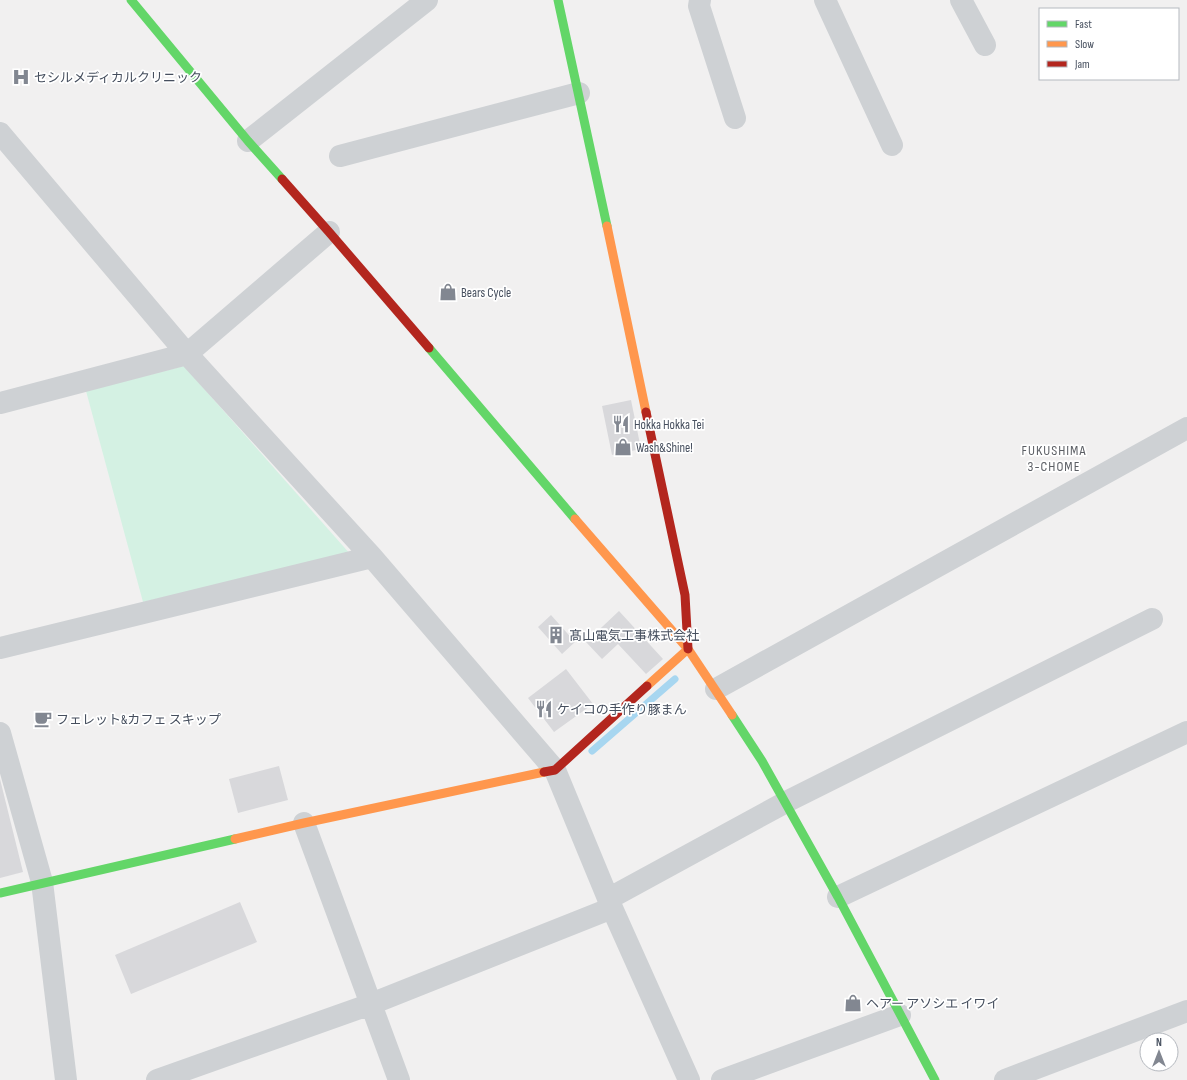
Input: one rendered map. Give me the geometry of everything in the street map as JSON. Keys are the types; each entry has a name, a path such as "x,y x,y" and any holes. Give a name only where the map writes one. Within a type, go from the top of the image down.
{"street":[{"path":"131,0 248,141 329,232 688,649 716,689 786,802 935,1080"},
{"path":"248,141 427,0"},
{"path":"558,0 579,93 684,596 688,649"},
{"path":"700,0 699,6 735,118"},
{"path":"825,0 892,145"},
{"path":"961,0 985,46"},
{"path":"340,156 579,93"},
{"path":"0,133 187,354 372,557 555,770 610,904 690,1080"},
{"path":"0,403 187,354 329,232"},
{"path":"716,689 1187,428"},
{"path":"0,648 372,557"},
{"path":"157,1080 371,1004 610,904 786,802 1152,619"},
{"path":"0,893 42,882 304,823 555,770 688,649"},
{"path":"838,897 1187,732"},
{"path":"0,733 42,882 66,1080"},
{"path":"304,823 399,1080"},
{"path":"1005,1080 1187,1011"},
{"path":"722,1080 900,1015"}],"green space":[{"path":"184,366 351,555 143,602 86,391"}],"building":[{"path":"631,400 641,449 612,455 602,406"},
{"path":"619,611 663,659 646,674 618,644 602,659 586,642"},
{"name":"髙山電気工事株式会社","path":"551,615 575,642 562,654 538,627"},
{"path":"566,669 593,704 554,732 528,698"},
{"path":"279,766 288,800 238,813 229,779"},
{"path":"0,779 23,872 0,878"},
{"path":"240,902 257,942 131,994 115,955"}],"waterway":[{"path":"592,751 675,679"}],"traffic: fast":[{"path":"131,0 248,141 282,179"},
{"path":"558,0 607,226"},
{"path":"429,348 575,519"},
{"path":"732,715 762,761 838,897 935,1080"},
{"path":"0,893 235,839"}],"traffic: slow":[{"path":"607,226 646,412"},
{"path":"575,519 688,649 732,715"},
{"path":"647,686 688,649"},
{"path":"235,839 544,772"}],"traffic: jam":[{"path":"282,179 429,348"},
{"path":"646,412 685,595 688,649"},
{"path":"544,772 555,770 647,686"}],"place":[{"name":"セシルメディカルクリニック","path":"21,77"},
{"name":"Bears Cycle","path":"448,292"},
{"name":"Hokka Hokka Tei","path":"621,424"},
{"name":"Wash&Shine!","path":"623,447"},
{"name":"髙山電気工事株式会社","path":"556,635"},
{"name":"ケイコの手作り豚まん","path":"544,709"},
{"name":"フェレット&カフェ スキップ","path":"43,719"},
{"name":"ヘアー アソシエ イワイ","path":"853,1003"}],"district":[{"name":"FUKUSHIMA 3-CHOME","path":"1054,458"}]}
